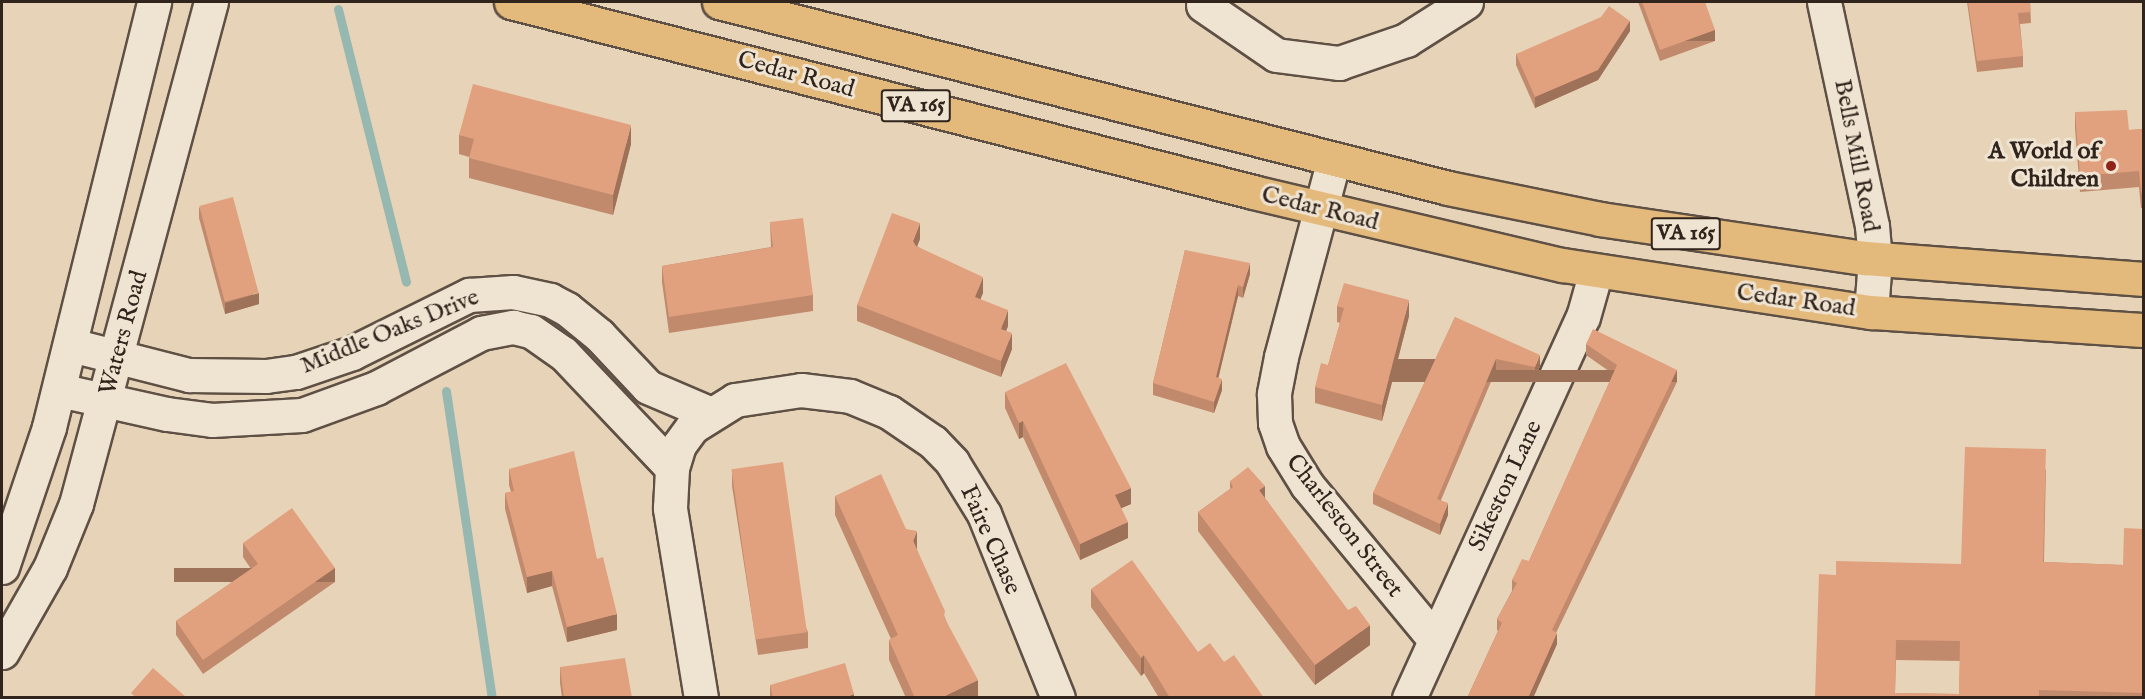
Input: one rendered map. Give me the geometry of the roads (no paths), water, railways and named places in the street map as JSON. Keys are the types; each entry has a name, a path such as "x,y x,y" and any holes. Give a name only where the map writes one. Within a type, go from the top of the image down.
{"main road":[{"name":"Cedar Road","path":"511,2 1321,209 1596,271 1871,312 2144,330"},
{"name":"VA 165","path":"719,2 1334,159 1600,219 1875,259 2144,279"}],"street":[{"name":"Waters Road","path":"2,567 32,488 59,390 154,2"},
{"name":"Waters Road","path":"2,652 34,601 65,534 106,401 211,2"},
{"path":"1203,5 1276,56 1339,63 1406,40 1466,2"},
{"name":"Bells Mill Road","path":"1824,2 1875,259 1871,312"},
{"name":"Charleston Street","path":"1334,159 1274,394 1275,423 1282,446 1307,485 1435,639"},
{"name":"Sikeston Lane","path":"1408,698 1584,317 1596,271"},
{"name":"Middle Oaks Drive","path":"71,345 212,378 296,372 352,352 469,295 513,292 550,300 567,309 599,335 648,387 709,413"},
{"name":"Middle Oaks Drive","path":"59,390 212,420 302,415 376,388 482,333 513,327 531,331 563,352 672,468"},
{"name":"Faire Chase","path":"672,468 684,438 709,413 735,400 801,390 850,396 889,412 933,442 952,462 984,514 1058,698"},
{"path":"672,468 670,508 701,698"}],"waterway":[{"path":"338,9 406,282"},
{"path":"446,391 492,698"}],"place":[{"name":"A World of Children","path":"2111,166"}]}
